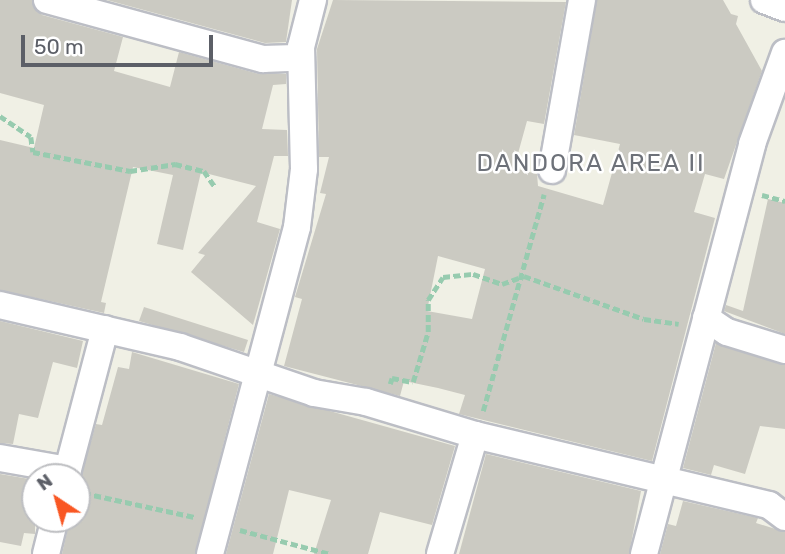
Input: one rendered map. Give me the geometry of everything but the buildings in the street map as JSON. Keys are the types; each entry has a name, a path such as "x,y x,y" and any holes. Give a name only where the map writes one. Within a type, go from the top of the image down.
{"street":[{"path":"47,0 263,58 288,58"},
{"path":"210,554 297,227 304,169 302,47 313,0"},
{"path":"552,170 582,0"},
{"path":"764,0 785,8"},
{"path":"644,554 752,144 785,53"},
{"path":"0,305 180,347 314,393 366,402 475,435 769,505 785,517"},
{"path":"706,318 727,332 785,351"},
{"path":"70,463 104,330"},
{"path":"440,554 475,435"},
{"path":"0,458 22,463"},
{"path":"46,554 51,533"}],"path":[{"path":"0,116 31,137 33,152 130,171 174,164 204,171 215,187"},
{"path":"475,435 524,276 552,170"},
{"path":"366,402 385,403 392,378 413,382 428,332 428,300 443,278 473,274 502,284 524,276 644,319 698,330 706,318"}],"district":[{"name":"DANDORA AREA II","path":"591,164"}]}
